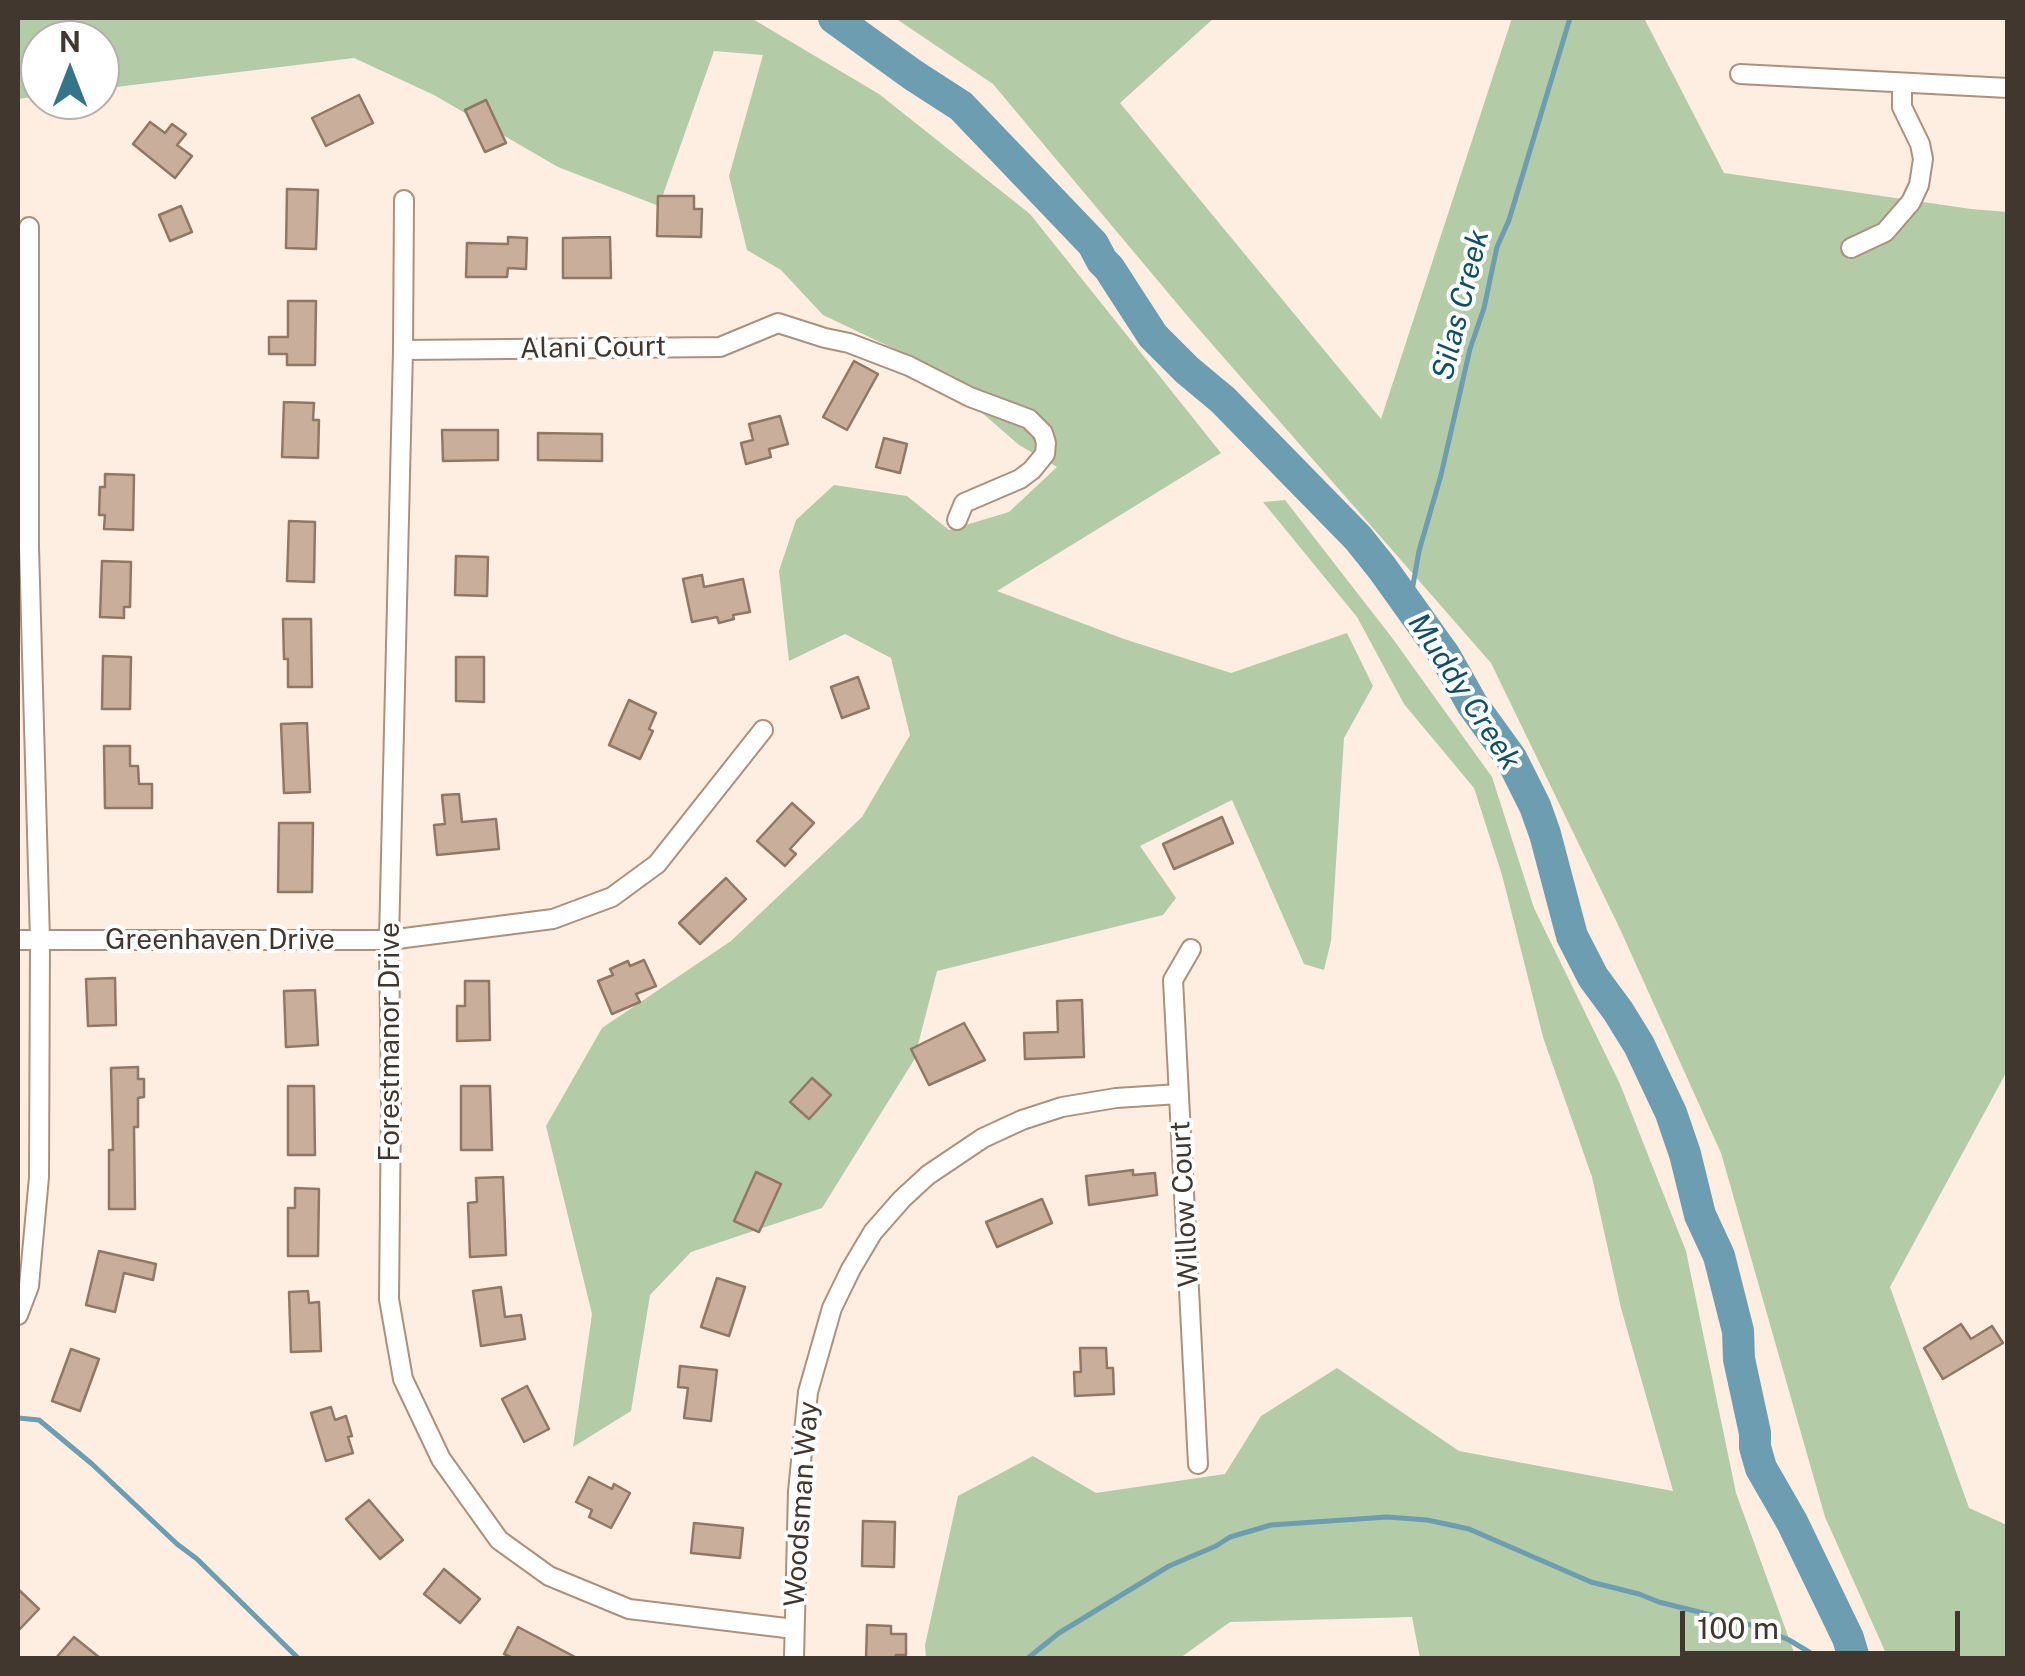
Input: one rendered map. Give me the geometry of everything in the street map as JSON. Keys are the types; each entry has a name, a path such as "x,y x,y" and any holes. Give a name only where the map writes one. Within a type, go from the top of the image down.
{"street":[{"path":"1740,74 2008,88"},
{"path":"1851,248 1885,232 1920,185 1923,159 1902,107 1902,83"},
{"name":"Forestmanor Drive","path":"404,200 389,940 389,1300 402,1380 441,1458 498,1540 549,1576 630,1609 794,1629"},
{"path":"18,1315 29,1286 39,1177 40,940 24,547 29,226"},
{"name":"Alani Court","path":"403,350 720,347 778,323 850,342 970,397 1030,419 1043,432 1045,454 1032,470 964,503 957,520"},
{"name":"Greenhaven Drive","path":"18,940 389,940 553,919 612,896 658,864 762,730"},
{"name":"Willow Court","path":"1191,949 1173,980 1198,1464"},
{"name":"Woodsman Way","path":"794,1658 798,1491 808,1392 832,1308 873,1232 928,1175 982,1138 1062,1107 1179,1094"}],"green space":[{"path":"18,18 751,18 879,94 1030,214 1221,453 997,591 1124,639 1231,673 1347,633 1373,686 1344,738 1331,941 1324,970 1304,964 1232,800 1140,846 1176,898 1163,915 937,971 914,1060 822,1208 691,1252 650,1295 631,1411 573,1447 592,1314 546,1126 602,1028 731,941 862,817 910,735 891,658 845,634 789,661 779,571 796,520 834,485 907,496 949,530 1009,512 1057,467 1019,445 926,364 823,315 781,270 747,250 729,176 763,55 714,51 659,206 558,167 434,95 354,58 120,87 120,20 20,20 18,99"},
{"path":"895,18 1214,18 1120,103 1381,419 1512,18 1644,18 1724,173 2007,212 2007,1071 1890,1287 1969,1508 2007,1525 2007,1658 1888,1658 1825,1517 1721,1153 1620,929 1491,663 1190,319 993,84"},
{"path":"1285,500 1393,639 1492,777 1534,908 1620,1084 1686,1251 1736,1493 1796,1658 1420,1658 1412,1617 1230,1622 1180,1658 926,1658 925,1645 958,1496 1033,1456 1096,1493 1225,1474 1261,1416 1337,1368 1459,1451 1673,1491 1621,1308 1592,1177 1543,1037 1502,875 1474,788 1404,704 1357,617 1263,502"}],"building":[{"path":"359,95 373,123 326,146 312,118"},
{"path":"486,100 506,143 485,152 465,110"},
{"path":"150,122 165,133 172,124 186,134 177,145 192,156 175,178 133,144"},
{"path":"287,189 318,190 316,249 286,248"},
{"path":"658,196 694,196 694,209 702,209 701,237 657,236"},
{"path":"181,206 192,232 170,241 159,215"},
{"path":"508,237 527,238 526,269 508,268 507,277 466,277 467,243 508,244"},
{"path":"610,237 611,278 563,278 563,238"},
{"path":"288,301 316,301 315,365 287,365 287,354 269,354 269,337 288,337"},
{"path":"854,361 878,374 847,430 823,417"},
{"path":"284,402 314,403 313,420 319,420 318,458 282,457"},
{"path":"780,416 788,444 769,449 771,457 746,464 741,443 753,440 749,424"},
{"path":"442,430 498,430 498,460 443,461"},
{"path":"538,433 602,434 602,461 538,460"},
{"path":"884,438 907,444 900,473 876,467"},
{"path":"105,474 134,475 133,530 104,529 105,515 99,515 100,487 105,487"},
{"path":"289,521 315,522 314,582 287,581"},
{"path":"456,556 488,557 487,596 455,595"},
{"path":"102,561 131,562 130,607 124,607 124,618 100,617"},
{"path":"702,575 704,587 743,579 750,612 719,623 717,617 692,622 683,579"},
{"path":"283,619 311,619 312,687 288,687"},
{"path":"103,656 131,657 130,709 102,709"},
{"path":"456,657 484,657 484,702 456,701"},
{"path":"858,677 869,708 842,718 831,687"},
{"path":"629,700 656,713 649,729 653,731 640,759 609,745"},
{"path":"307,723 310,792 284,793 281,724"},
{"path":"104,746 130,746 130,766 138,766 139,784 152,784 152,808 105,808"},
{"path":"459,794 462,822 496,819 499,849 437,855 434,825 445,824 442,795"},
{"path":"792,803 814,823 790,849 796,854 785,866 757,841"},
{"path":"1222,817 1233,843 1174,869 1163,844"},
{"path":"279,823 313,823 312,892 278,892"},
{"path":"726,878 746,899 700,944 679,923"},
{"path":"644,960 656,986 636,994 640,1002 612,1014 598,981 613,975 610,969 628,961 630,966"},
{"path":"115,978 116,1025 88,1026 86,979"},
{"path":"465,981 489,981 490,1040 457,1041 457,1006 465,1006"},
{"path":"315,990 318,1045 286,1047 284,991"},
{"path":"1082,1000 1084,1057 1025,1059 1024,1033 1058,1032 1057,1001"},
{"path":"964,1023 985,1060 929,1085 911,1049"},
{"path":"138,1067 138,1079 144,1079 144,1097 138,1098 138,1127 134,1127 135,1209 109,1209 109,1150 113,1150 111,1068"},
{"path":"812,1078 831,1095 809,1119 790,1102"},
{"path":"288,1086 314,1086 315,1155 288,1155"},
{"path":"461,1086 490,1086 492,1150 461,1150"},
{"path":"1133,1170 1133,1175 1155,1173 1157,1195 1089,1205 1086,1176"},
{"path":"756,1172 781,1184 759,1232 734,1221"},
{"path":"503,1177 506,1255 470,1257 468,1203 477,1202 476,1178"},
{"path":"295,1188 319,1189 318,1256 288,1256 288,1208 295,1208"},
{"path":"1042,1199 1052,1223 997,1247 986,1222"},
{"path":"99,1251 156,1264 153,1280 124,1273 115,1312 86,1305"},
{"path":"717,1278 745,1287 729,1336 701,1327"},
{"path":"501,1287 505,1317 521,1315 525,1339 481,1346 473,1291"},
{"path":"308,1291 309,1303 319,1302 321,1351 291,1352 289,1292"},
{"path":"1961,1324 1971,1339 1992,1326 2003,1343 1943,1379 1924,1348"},
{"path":"1080,1348 1106,1348 1107,1368 1113,1368 1114,1394 1075,1396 1074,1372 1081,1372"},
{"path":"71,1349 99,1359 80,1411 52,1401"},
{"path":"680,1366 717,1370 711,1421 684,1418 688,1388 678,1387"},
{"path":"527,1386 549,1429 524,1442 502,1399"},
{"path":"331,1407 335,1420 346,1416 353,1453 326,1461 311,1413"},
{"path":"589,1477 630,1493 611,1528 589,1517 592,1510 576,1502"},
{"path":"369,1500 403,1540 380,1559 346,1519"},
{"path":"863,1521 895,1522 894,1567 862,1566"},
{"path":"694,1523 743,1528 740,1558 691,1553"},
{"path":"444,1569 480,1599 460,1623 424,1594"},
{"path":"18,1589 39,1609 18,1631"},
{"path":"867,1625 891,1626 891,1634 906,1634 906,1655 866,1658"},
{"path":"518,1627 577,1658 513,1658 504,1654"},
{"path":"74,1637 100,1658 56,1658"}],"waterway":[{"name":"Muddy Creek","path":"834,18 961,106 1093,244 1153,336 1223,400 1358,538 1445,656 1472,704 1511,758 1545,834 1572,936 1593,977 1639,1045 1671,1113 1700,1215 1719,1256 1738,1331 1739,1359 1761,1468 1792,1522 1854,1658"},
{"name":"Silas Creek","path":"1409,608 1419,551 1497,247 1509,220 1570,18"},
{"path":"18,1418 39,1420 92,1464 298,1658"},
{"path":"1028,1658 1059,1633 1169,1566 1230,1537 1271,1525 1387,1517 1469,1529 1591,1582 1755,1626 1819,1658"}]}
